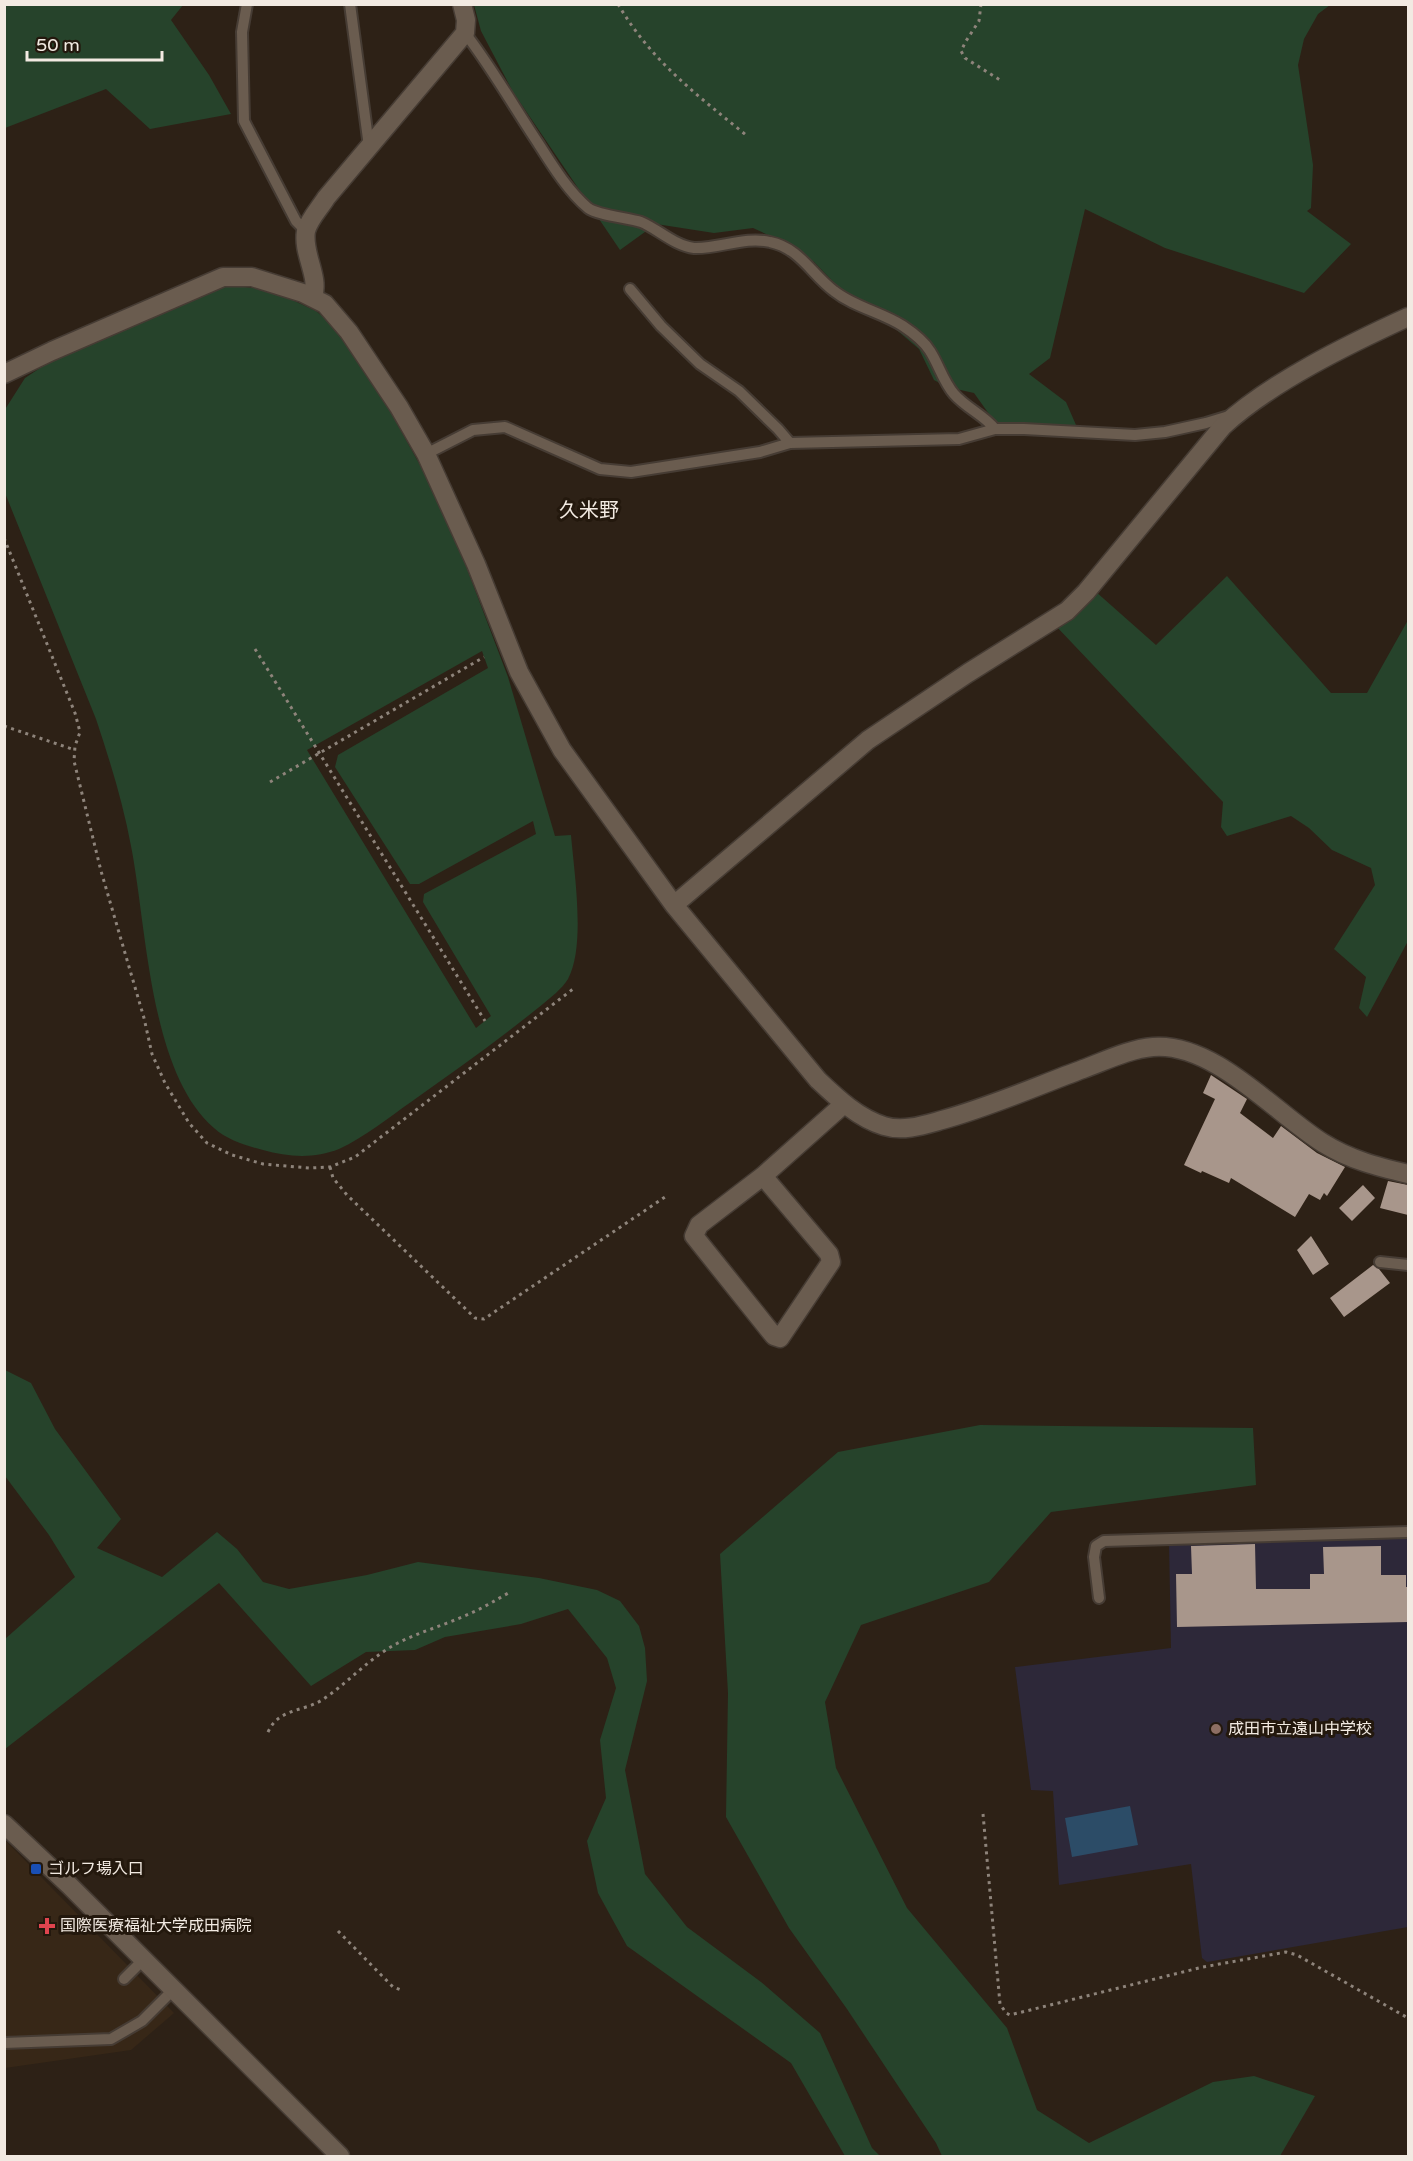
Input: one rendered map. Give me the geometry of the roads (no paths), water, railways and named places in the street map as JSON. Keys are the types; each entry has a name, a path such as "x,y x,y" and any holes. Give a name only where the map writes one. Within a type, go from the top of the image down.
{"street":[{"path":"313,297 316,289 306,248 306,231 326,198 465,33 466,20 462,4"},
{"path":"4,374 206,283 223,278 252,277 313,297 333,312 349,332 399,407 426,454 476,564 519,672 562,750 674,905 818,1080 844,1104 864,1117 885,1126 901,1129 920,1126 959,1115 1122,1054 1151,1047 1167,1047 1185,1050 1229,1072 1324,1143 1365,1163 1408,1174"},
{"path":"674,905 868,740 968,673 1067,611 1086,592 1223,426 1236,414 1315,364 1408,317"},
{"path":"763,1176 829,1254 831,1262 780,1338 774,1336 694,1236 699,1225 763,1176 844,1104"},
{"path":"4,1824 69,1885 340,2157"}],"lane":[{"path":"248,4 242,32 244,121 296,221 306,231"},
{"path":"350,4 368,139 372,146"},
{"path":"465,33 484,58 549,161 590,210 643,223 691,248 752,240 771,242 790,250 836,293 903,326 918,338 929,350 944,381 956,396 990,422 995,429"},
{"path":"630,289 661,326 700,364 739,392 790,443"},
{"path":"426,454 473,430 505,427 600,469 631,472 760,452 790,443 959,440 995,429 1136,435 1165,432 1236,414"},
{"path":"1380,1262 1408,1265"},
{"path":"1099,1598 1094,1557 1096,1546 1104,1541 1408,1532"},
{"path":"124,1979 142,1960"},
{"path":"4,2043 111,2039 142,2021 173,1990"}],"water":[{"path":"1130,1806 1138,1845 1072,1857 1065,1818"}],"place":[{"name":"成田市立遠山中学校","path":"1216,1729"},
{"name":"ゴルフ場入口","path":"36,1869"},
{"name":"国際医療福祉大学成田病院","path":"47,1926"}],"district":[{"name":"久米野","path":"589,511"}]}
